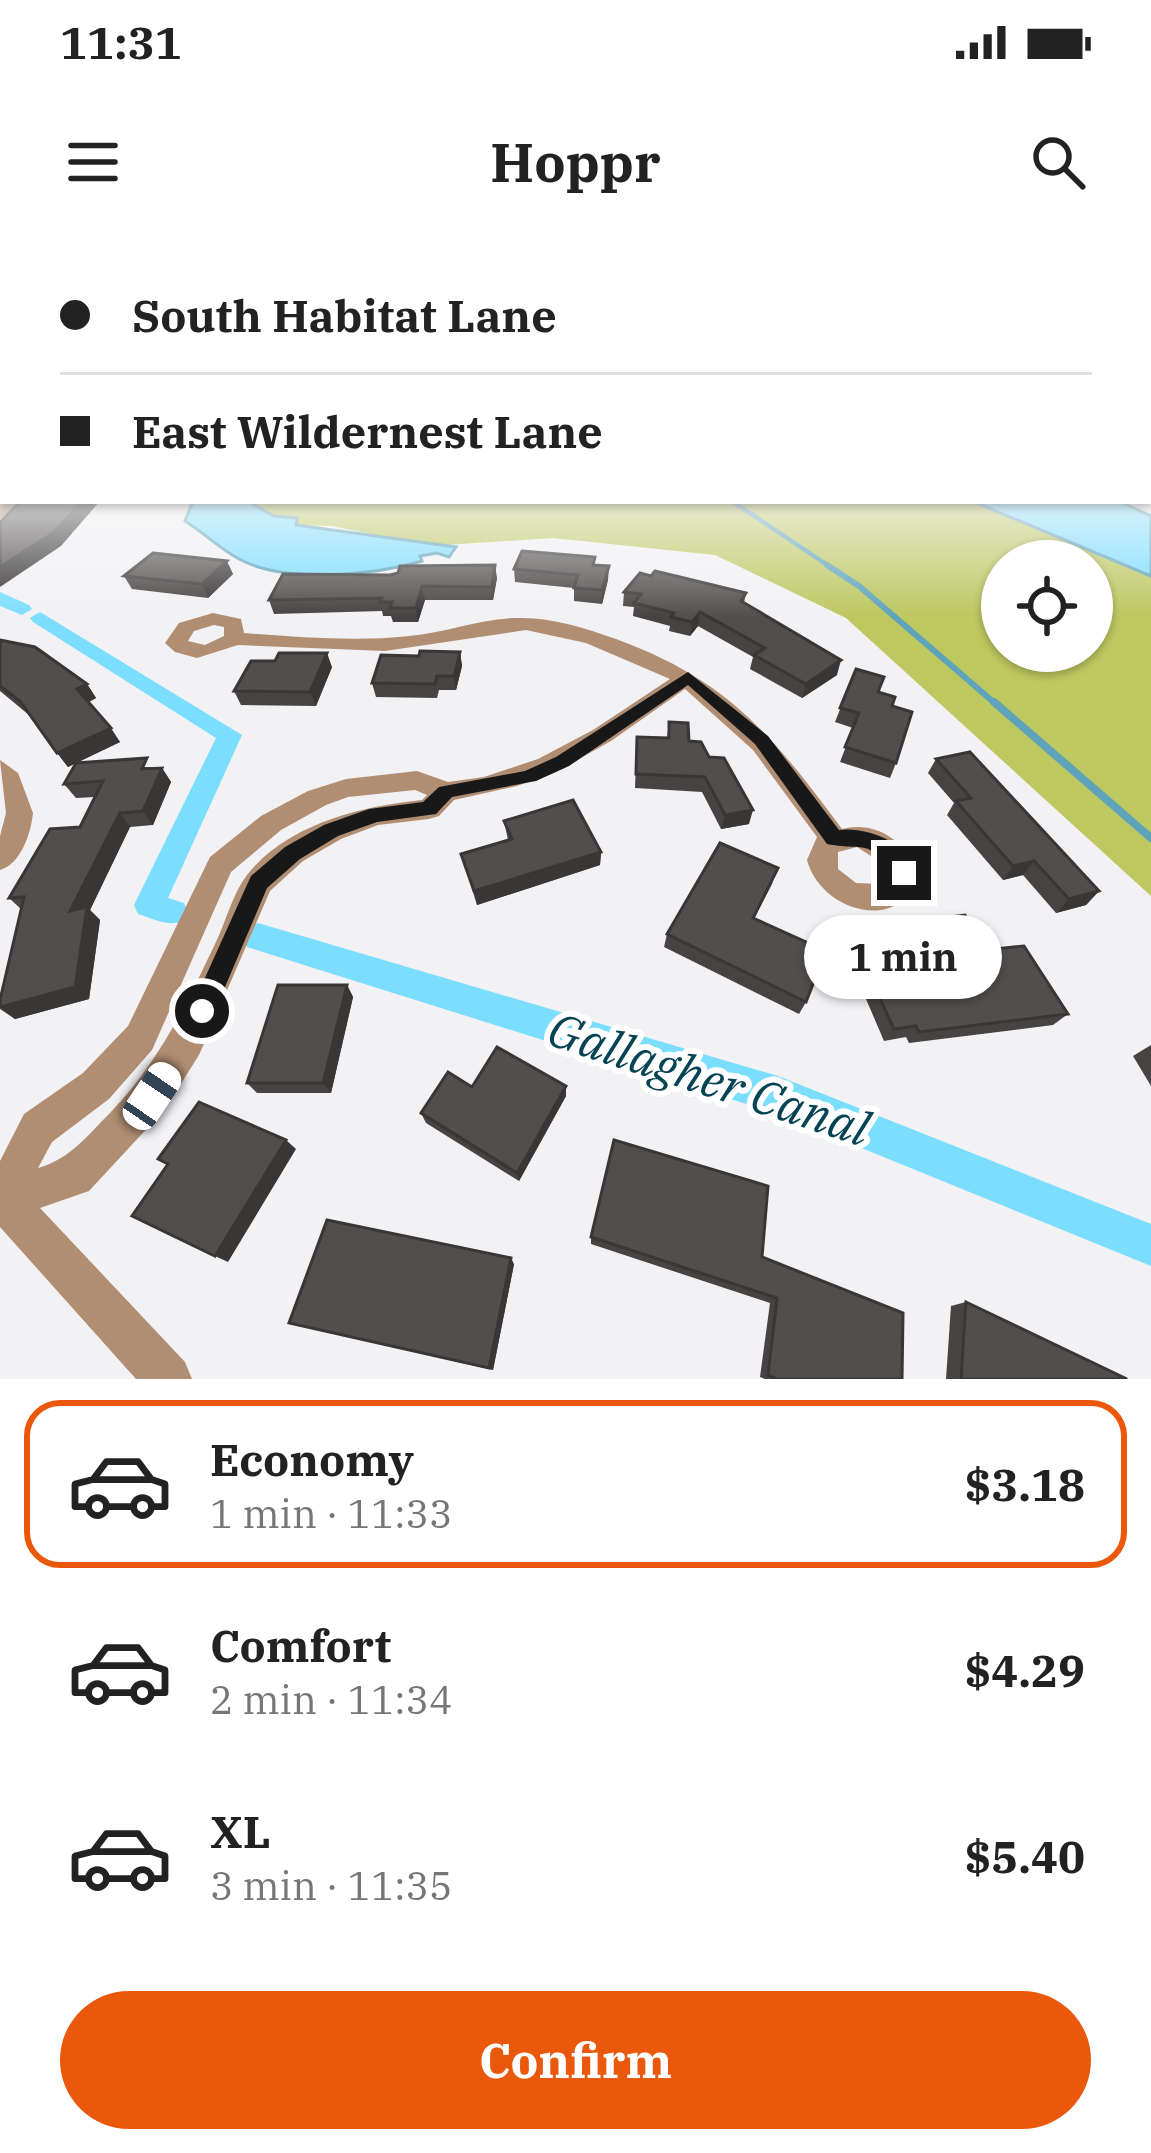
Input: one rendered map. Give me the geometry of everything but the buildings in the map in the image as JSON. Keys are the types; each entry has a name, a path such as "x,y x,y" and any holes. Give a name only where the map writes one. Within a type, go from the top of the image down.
{"street":[{"path":"234,638 338,647 411,643 496,625 540,625 642,654 688,677 761,740 834,839"},
{"path":"1,1200 38,1128 96,1086 140,1038 220,865 271,824 316,797 346,788 417,779 446,791 502,784 562,761 688,677"},
{"path":"0,769 21,797 22,815 0,859"},
{"path":"1,1200 75,1177 152,1096 187,1043 258,883 292,853 331,831 376,814 429,809 446,791"},
{"path":"1,1200 168,1379"}],"green space":[{"path":"264,511 997,511 1067,540 981,540 981,672 1113,672 1113,559 1128,565 1151,576 1151,896 846,618 715,555 553,538 430,546 332,526 295,525 297,519"}],"water":[{"path":"189,511 265,511 297,518 296,525 456,547 449,557 420,556 422,561 380,570 330,575 280,572 239,559 185,521"},
{"path":"996,511 1141,511 1151,516 1151,576 1113,560 1113,540 1065,540"}],"waterway":[{"path":"747,511 832,568"},
{"path":"827,565 859,586 997,705"},
{"name":"Gallagher Canal","path":"0,598 22,609"},
{"name":"Gallagher Canal","path":"40,618 230,735 149,905 173,912"},
{"path":"994,702 1151,838"},
{"name":"Gallagher Canal","path":"258,937 778,1095 1151,1245"}],"route":[{"path":"202,1011 258,883 292,853 376,814 429,809 446,791 529,777 562,761 688,677 761,740 834,839 857,836 883,845 904,873"}]}
